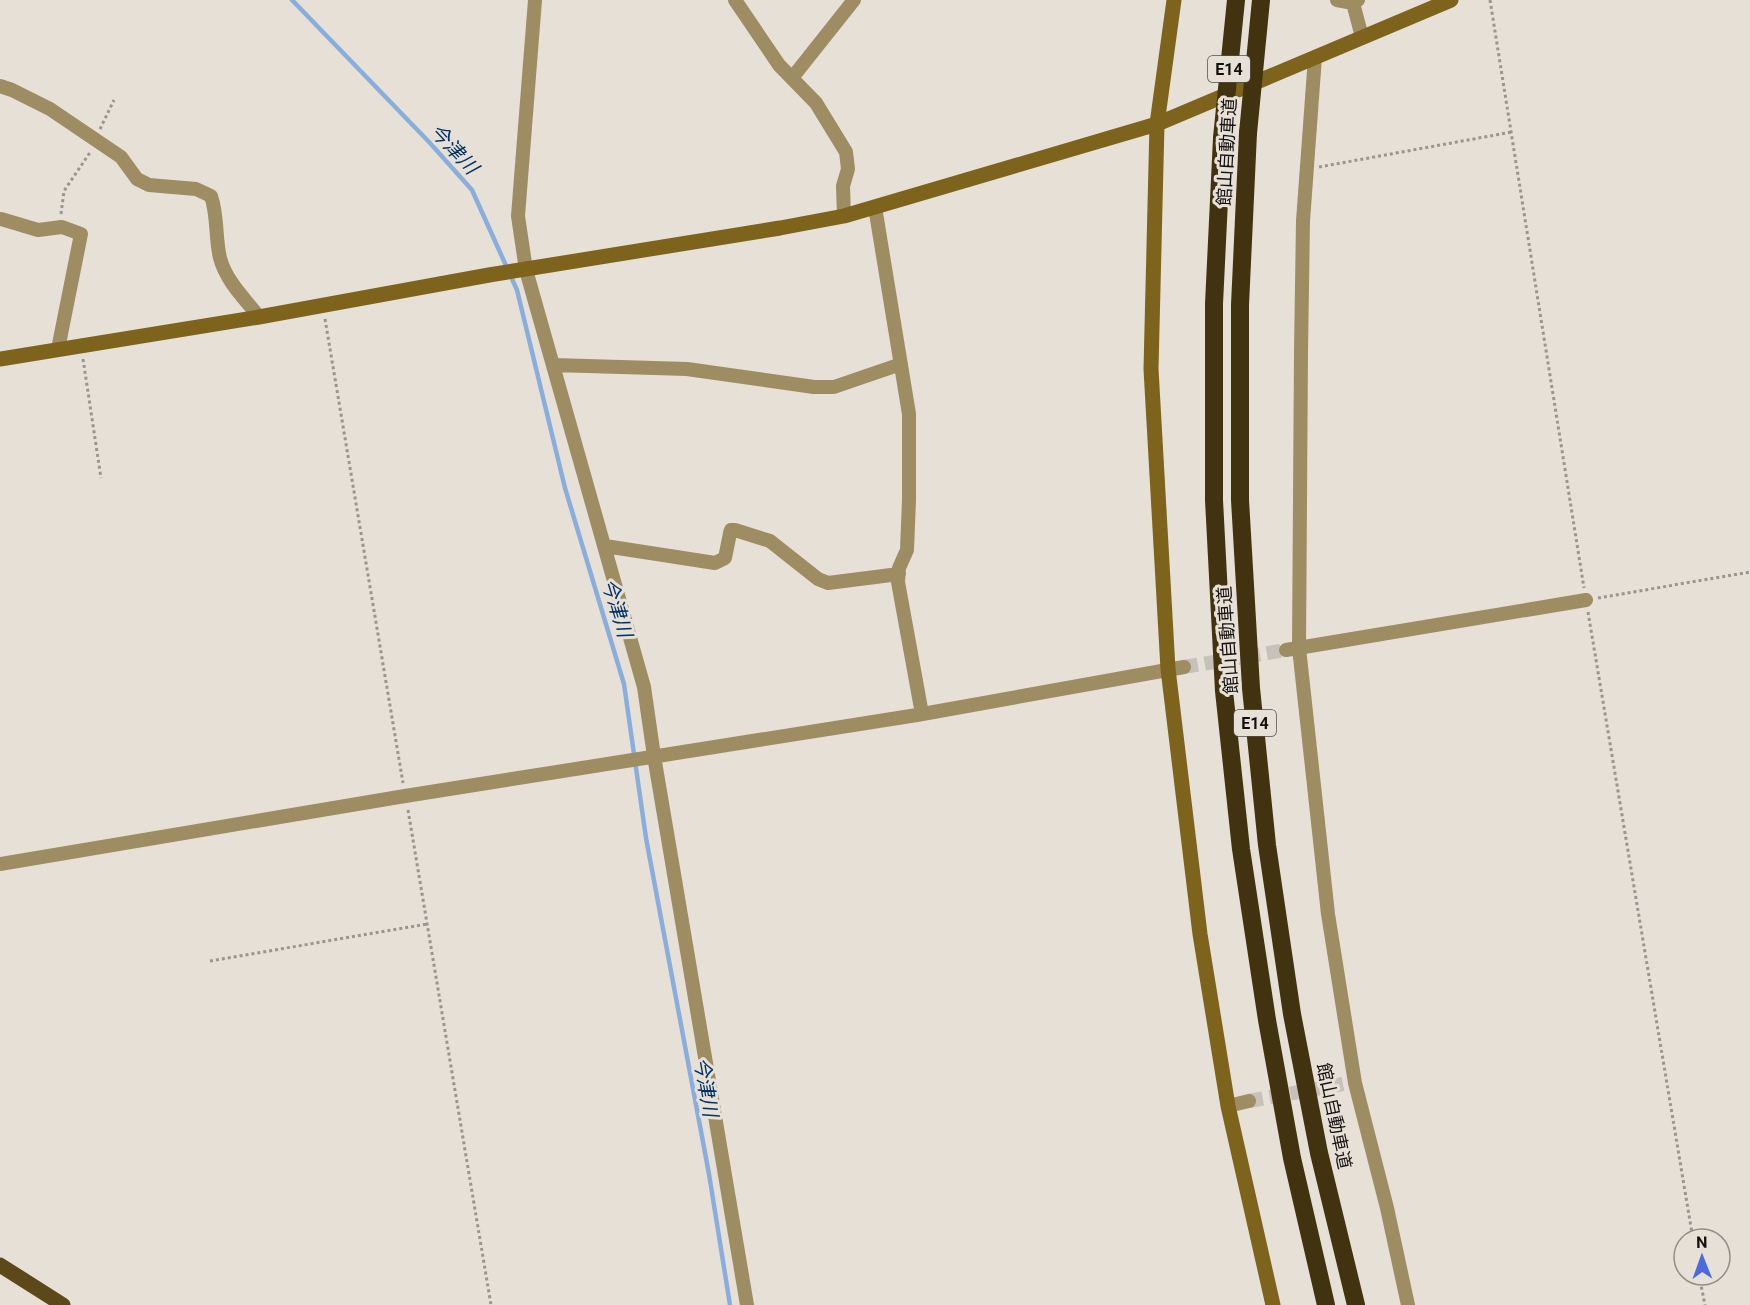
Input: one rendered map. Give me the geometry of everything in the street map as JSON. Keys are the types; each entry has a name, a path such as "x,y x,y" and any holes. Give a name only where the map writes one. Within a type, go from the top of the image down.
{"highway":[{"name":"館山自動車道","path":"1236,0 1222,138 1214,304 1214,500 1224,691 1241,849 1267,1020 1292,1158 1326,1305"},
{"name":"館山自動車道","path":"1261,0 1248,133 1240,305 1240,500 1251,688 1267,845 1292,1014 1319,1153 1356,1305"}],"main road":[{"path":"0,1265 63,1305"}],"street":[{"path":"535,0 518,216 526,270 644,687 747,1305"},
{"path":"735,0 779,65 816,103 846,152 848,169 843,186 843,216"},
{"path":"792,78 854,0"},
{"path":"1174,0 1157,124 1152,369 1168,669 1200,934 1228,1106 1273,1305"},
{"path":"1337,0 1356,2 1362,37"},
{"path":"0,359 259,317 489,275 843,216 1157,124 1451,0"},
{"path":"1315,57 1303,221 1292,649 1349,1083 1387,1208 1408,1305"},
{"path":"0,86 50,109 122,157 137,179 149,185 196,189 211,196 215,206 220,258 228,278 259,317"},
{"path":"875,207 909,414 907,550 899,568 898,582 922,714"},
{"path":"1,219 38,230 62,227 81,234 58,349"},
{"path":"554,365 687,369 814,387 834,387 901,364"},
{"path":"605,546 715,562 724,558 731,530 735,530 770,541 818,579 828,583 899,574"},
{"path":"1292,649 1586,600"},
{"path":"0,864 405,796 922,714 1184,667"},
{"path":"1228,1106 1249,1101"}],"path":[{"path":"1490,0 1586,600 1691,1227"},
{"path":"62,227 60,209 64,190 95,147 95,139 114,100"},
{"path":"1307,170 1512,132"},
{"path":"323,305 491,1305"},
{"path":"81,346 101,478"},
{"path":"1586,600 1750,572"},
{"path":"210,962 427,924"},
{"path":"1702,1287 1705,1305"}],"waterway":[{"name":"今津川","path":"292,0 430,143 472,190 517,290 565,488 624,684 646,838 709,1174 730,1305"}],"tunnel":[{"path":"1184,667 1286,650"},
{"path":"1249,1101 1343,1084"}]}
